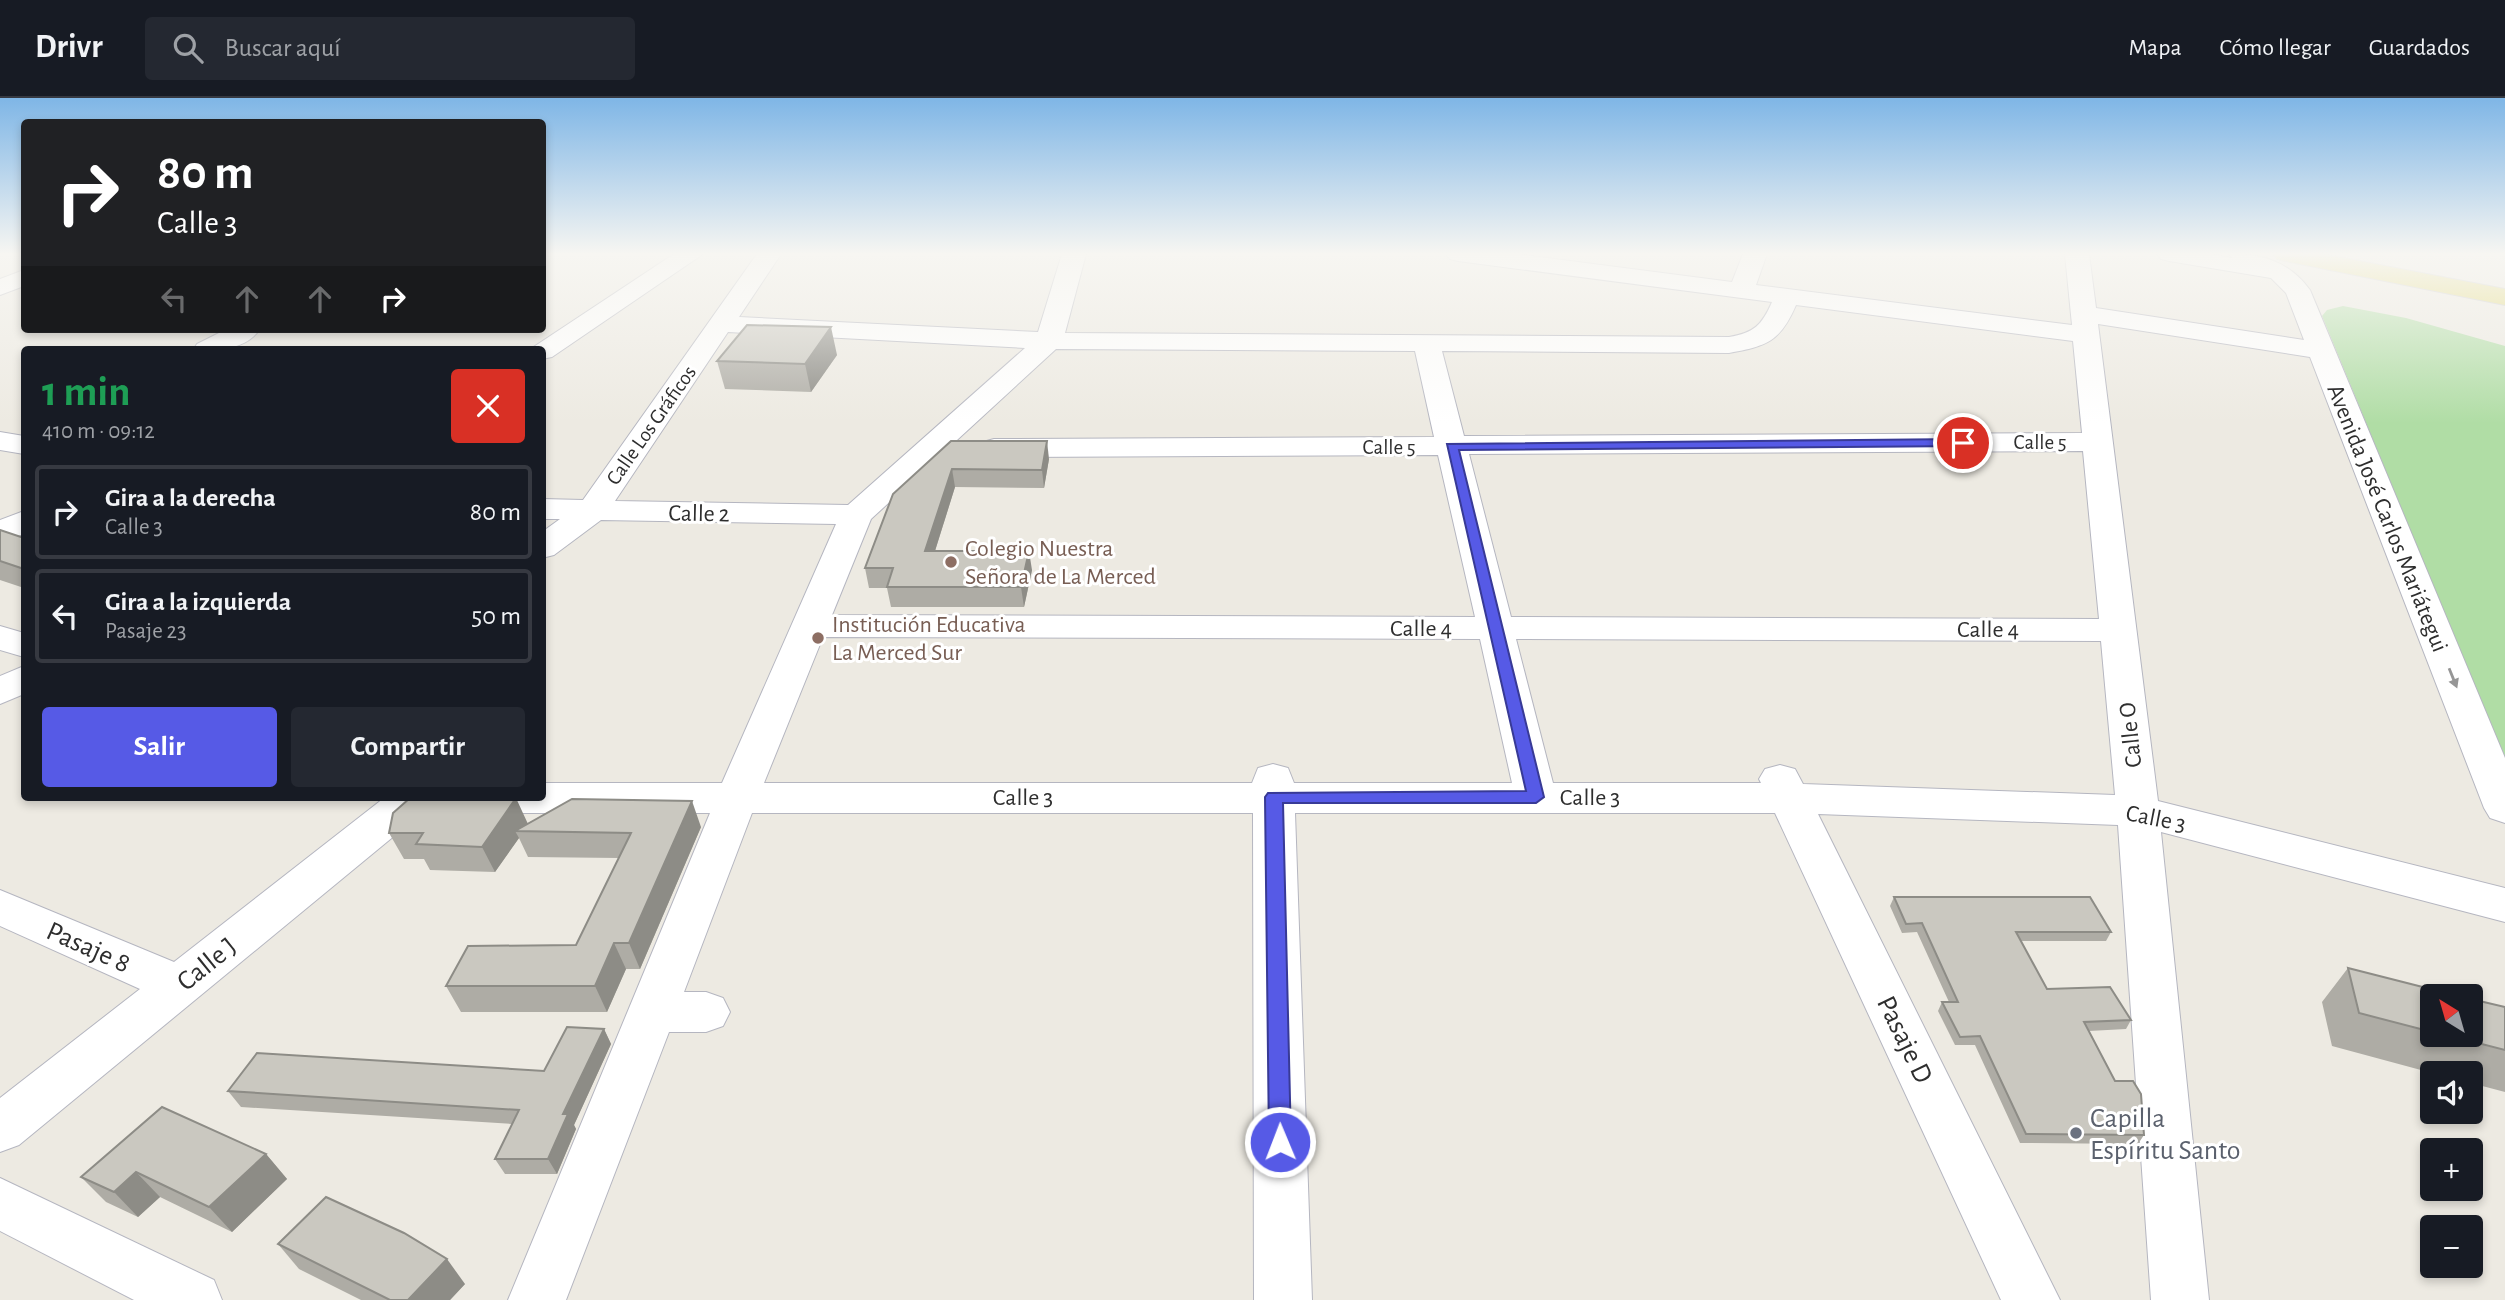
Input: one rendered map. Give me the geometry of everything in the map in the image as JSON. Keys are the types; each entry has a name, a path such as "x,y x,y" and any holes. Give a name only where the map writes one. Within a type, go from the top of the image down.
{"street":[{"path":"546,348 605,310"},
{"name":"Calle Los Gráficos","path":"546,545 592,511 730,310"},
{"path":"537,1300 741,789 856,515 1049,341 1058,310"},
{"path":"722,324 1049,341 1742,343 1756,341 1771,333 1781,310"},
{"path":"1937,310 2321,351"},
{"name":"Calle O","path":"2083,310 2136,799 2180,1300"},
{"name":"Avenida José Carlos Mariátegui","path":"2305,310 2505,808"},
{"path":"215,346 239,333"},
{"path":"1427,344 1533,788"},
{"path":"0,441 21,444"},
{"name":"Calle 5","path":"932,448 2098,442"},
{"name":"Calle 2","path":"546,509 856,515"},
{"path":"0,533 21,522"},
{"name":"Calle 4","path":"808,626 2119,630"},
{"path":"0,637 21,645"},
{"path":"0,654 21,662"},
{"path":"0,692 21,680"},
{"name":"Calle 3","path":"546,780 741,789"},
{"path":"1273,788 1283,1300"},
{"name":"Calle 3","path":"546,794 741,789 1785,788 2136,799 2505,883"},
{"name":"Pasaje D","path":"1785,788 2031,1300"},
{"name":"Calle 3","path":"2136,799 2505,905"},
{"name":"Calle J","path":"0,1129 407,801"},
{"name":"Pasaje 8","path":"0,907 178,985"},
{"path":"652,1012 706,1012"},
{"path":"0,1203 193,1300"}],"green space":[{"path":"2327,310 2364,310 2406,318 2505,346 2505,760 2322,316"}],"building":[{"path":"747,325 831,327 805,364 717,361"},
{"path":"951,441 1047,441 1042,470 952,469 925,551 1029,551 1021,587 887,587 893,568 865,568 893,494"},
{"path":"0,530 21,537 21,568 0,561"},
{"path":"572,799 692,801 629,943 614,943 595,986 446,986 468,946 576,945 631,833 515,831"},
{"path":"407,801 514,801 482,847 416,844 423,833 389,833 393,813"},
{"path":"1894,897 2090,897 2111,932 2016,932 2047,989 2110,987 2131,1020 2084,1022 2115,1081 2133,1081 2141,1094 2144,1135 2026,1134 1980,1036 1960,1037 1942,1002 1958,1002 1922,923 1906,924"},
{"path":"2348,968 2420,986 2420,1029 2359,1013"},
{"path":"2483,1002 2505,1007 2505,1050 2483,1044"},
{"path":"567,1027 604,1029 563,1114 568,1114 548,1159 495,1159 519,1110 228,1091 257,1053 544,1071"},
{"path":"162,1107 266,1154 209,1207 136,1172 114,1192 81,1177"},
{"path":"326,1197 404,1233 447,1259 408,1300 390,1300 278,1244"}],"place":[{"name":"Colegio Nuestra Señora de La Merced","path":"951,562"},
{"name":"Institución Educativa La Merced Sur","path":"818,638"},
{"name":"Capilla Espíritu Santo","path":"2076,1133"}],"route":[{"path":"1280,1142 1274,797 1536,797 1452,446 1963,443"}]}
